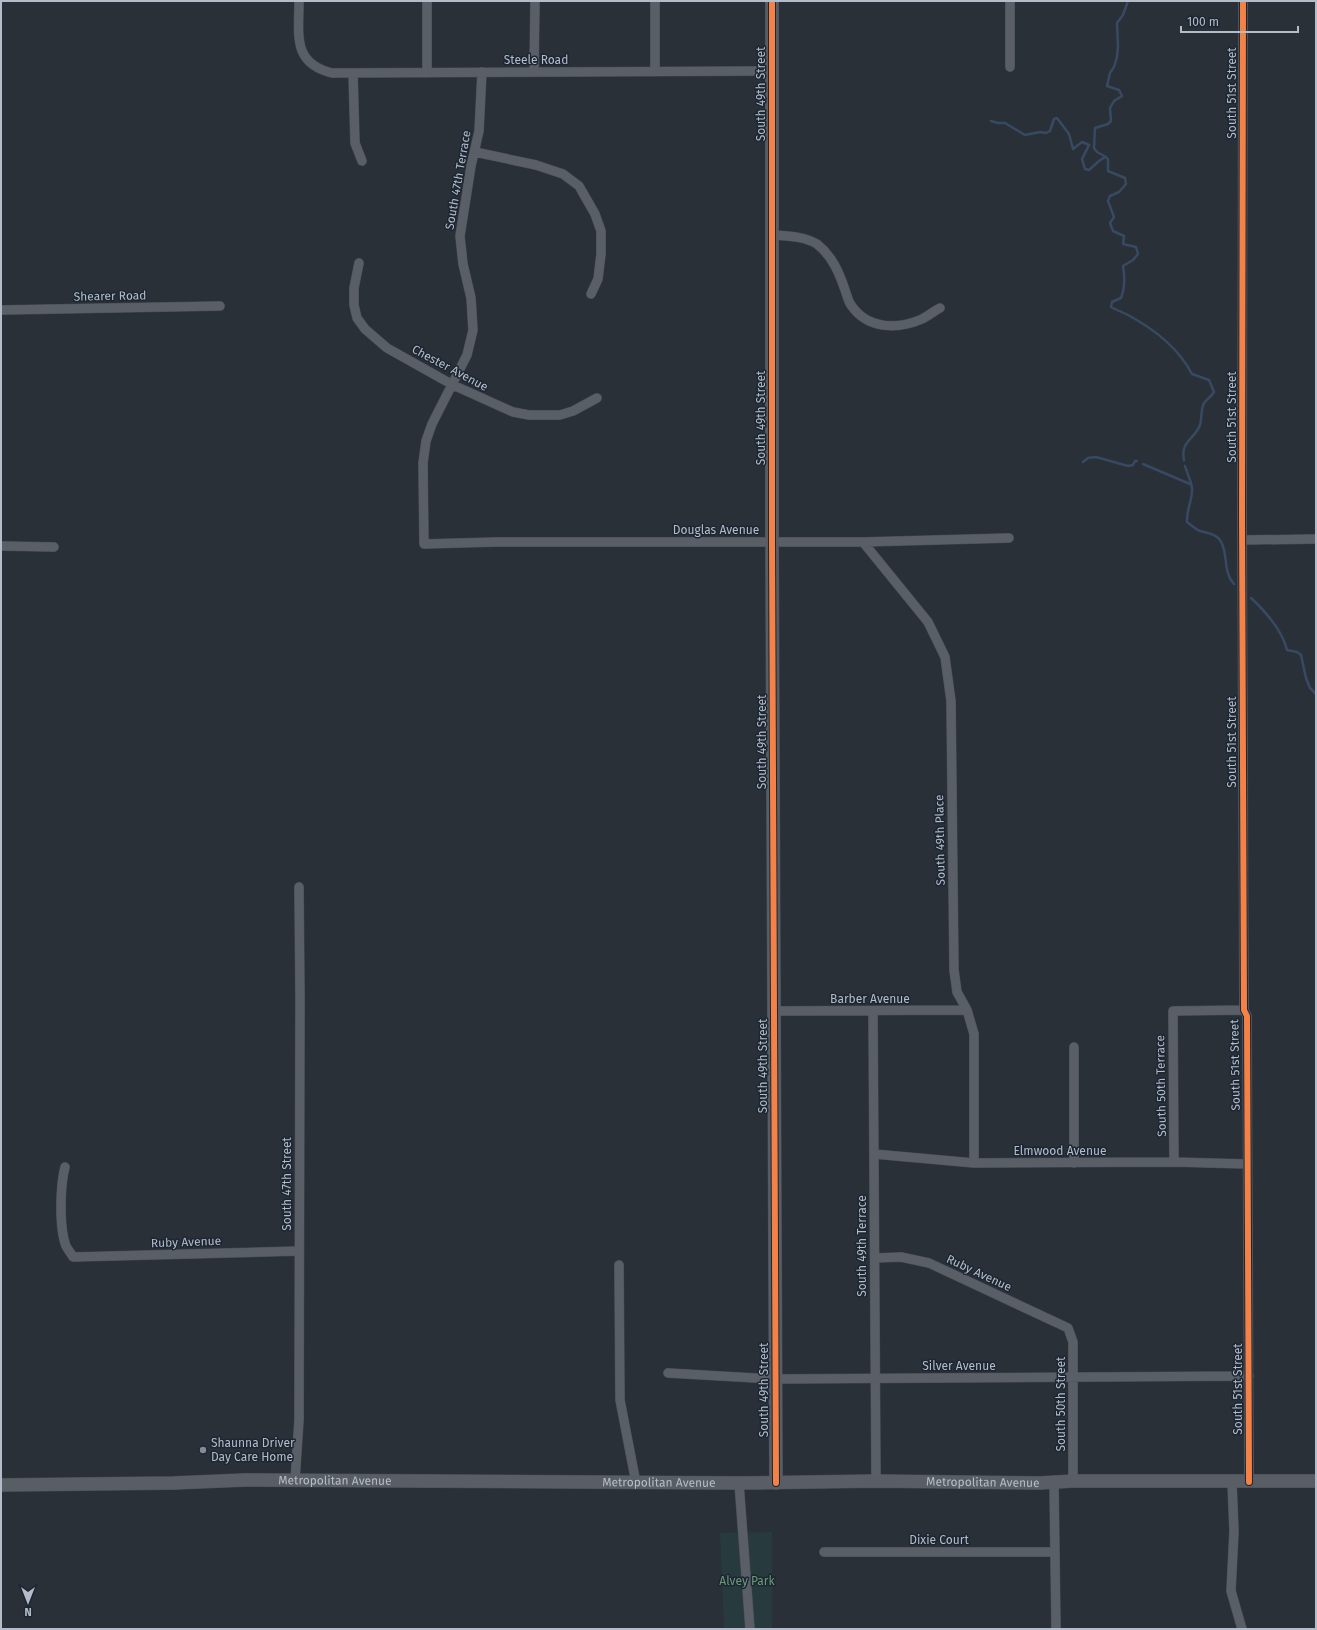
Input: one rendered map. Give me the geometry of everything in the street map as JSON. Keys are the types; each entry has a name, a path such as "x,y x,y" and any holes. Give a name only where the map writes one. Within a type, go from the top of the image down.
{"street":[{"name":"Steele Road","path":"299,1 299,41 305,58 320,70 332,73 772,71"},
{"path":"427,1 427,73"},
{"path":"534,72 535,1"},
{"path":"655,1 655,72"},
{"name":"South 49th Street","path":"772,1 773,1011 776,1483"},
{"path":"1010,1 1010,67"},
{"name":"South 51st Street","path":"1243,1 1244,1010 1247,1016 1249,1482"},
{"name":"South 47th Terrace","path":"424,544 423,463 426,441 432,424 467,355 473,330 471,298 463,264 460,236 479,131 482,72"},
{"path":"353,73 355,144 362,161"},
{"path":"475,152 563,174 579,186 595,214 601,231 601,254 598,279 591,294"},
{"path":"772,235 792,236 804,239 815,243 825,251 835,264 850,304 867,321 883,326 904,324 922,319 940,308"},
{"name":"Chester Avenue","path":"359,263 354,288 354,305 357,318 365,329 387,348 453,385 513,412 529,415 560,415 573,411 597,398"},
{"name":"Shearer Road","path":"1,310 220,306"},
{"name":"Douglas Avenue","path":"424,544 496,542 863,542 1009,538"},
{"path":"1243,540 1316,539"},
{"name":"South 49th Place","path":"863,542 928,622 945,657 951,701 954,970 957,992 967,1010 974,1034 974,1162"},
{"path":"1,546 54,547"},
{"name":"South 47th Street","path":"294,1481 299,1420 299,887"},
{"name":"Barber Avenue","path":"773,1011 967,1010"},
{"name":"South 50th Terrace","path":"1174,1162 1173,1011 1244,1010"},
{"name":"South 49th Terrace","path":"873,1011 876,1481"},
{"path":"1074,1047 1074,1163"},
{"name":"Elmwood Avenue","path":"874,1154 974,1162 1174,1162 1247,1164"},
{"name":"Ruby Avenue","path":"65,1167 61,1181 62,1229 66,1246 73,1257 299,1251"},
{"name":"Ruby Avenue","path":"875,1258 901,1256 929,1263 1068,1328"},
{"path":"619,1265 620,1400 636,1483"},
{"name":"South 50th Street","path":"1068,1328 1073,1342 1073,1481"},
{"name":"Silver Avenue","path":"668,1373 775,1379 1249,1376"},
{"name":"Metropolitan Avenue","path":"1,1485 173,1483 245,1480 636,1483 876,1481 1040,1484 1073,1481 1316,1481"},
{"path":"1054,1482 1056,1629"},
{"path":"1232,1482 1234,1531 1230,1591 1242,1629"},
{"path":"739,1483 750,1629"},
{"name":"Dixie Court","path":"824,1552 1055,1552"}],"green space":[{"name":"Alvey Park","path":"772,1532 772,1629 724,1629 720,1533"}],"waterway":[{"path":"1106,157 1097,152 1094,148 1095,128 1108,124 1111,121 1110,108 1114,101 1122,96 1119,90 1107,86 1110,73 1114,67 1117,57 1117,23 1123,15 1128,1"},
{"path":"991,121 1005,123 1025,135 1040,132 1046,133 1050,131 1054,119 1057,118 1069,134 1073,149 1082,142 1089,145 1082,159 1085,169 1089,170 1105,157 1108,159 1108,171 1125,178 1126,184 1119,192 1110,196 1108,201 1114,217 1110,223 1113,231 1124,236 1123,244 1136,247 1138,254 1133,260 1123,266 1124,282 1121,298 1112,302 1111,307 1138,320 1156,333 1180,355 1192,374 1209,380 1214,392 1203,405 1198,430 1184,448 1184,460"},
{"path":"1083,462 1088,458 1096,457 1128,466 1133,465 1135,461 1137,461"},
{"path":"1143,464 1190,484"},
{"path":"1185,466 1192,488 1187,522 1198,530 1213,535 1220,540 1223,545 1228,573 1234,584"},
{"path":"1251,598 1273,622 1281,635 1287,650 1297,652 1301,655 1306,678 1310,688 1316,694"}],"cycle path":[{"path":"772,1 772,542 776,1483"},
{"path":"1243,1 1242,516 1244,1010 1247,1016 1249,1482"}],"place":[{"name":"Shaunna Driver Day Care Home","path":"203,1450"}]}
